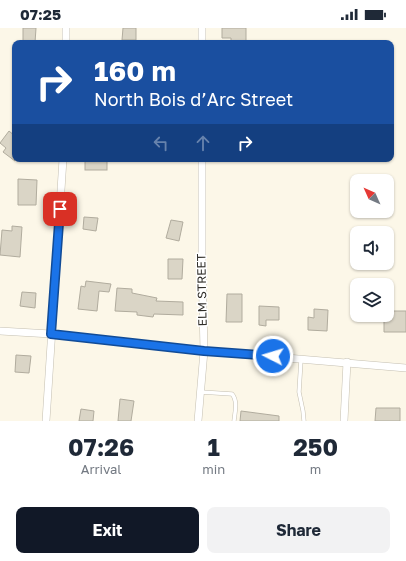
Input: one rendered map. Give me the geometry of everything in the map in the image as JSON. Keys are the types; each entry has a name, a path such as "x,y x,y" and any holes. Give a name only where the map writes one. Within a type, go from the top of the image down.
{"street":[{"path":"66,28 66,40"},
{"path":"202,28 202,40"},
{"path":"46,421 63,162"},
{"name":"ELM STREET","path":"198,421 204,351 202,162"},
{"path":"0,330 51,334 204,351 406,368"},
{"path":"344,421 347,362"}],"lane":[{"path":"301,359 299,392 304,421"},
{"path":"200,392 232,394 235,398 234,421"}],"building":[{"path":"23,28 36,28 35,40 23,40"},
{"path":"123,28 136,28 136,40 122,40"},
{"path":"222,28 246,28 246,40 231,40 231,38 222,38"},
{"path":"9,131 12,134 12,159 3,152 6,148 0,143"},
{"path":"85,162 107,162 107,170 85,170"},
{"path":"18,179 37,180 36,205 18,205"},
{"path":"84,217 98,218 96,231 83,229"},
{"path":"171,220 183,222 179,241 166,238"},
{"path":"12,226 22,227 20,257 0,255 2,230 12,231"},
{"path":"168,259 183,259 182,279 168,279"},
{"path":"86,281 111,284 109,292 99,291 97,311 78,309 81,286 85,287"},
{"path":"117,288 132,289 132,293 157,298 156,301 183,302 183,315 154,314 153,317 137,315 137,312 115,311"},
{"path":"22,292 36,293 35,308 20,306"},
{"path":"227,294 242,294 242,322 226,322"},
{"path":"259,306 279,307 279,320 266,320 266,326 259,325"},
{"path":"314,309 328,310 327,331 308,330 308,317 314,318"},
{"path":"394,311 406,311 406,332 384,332 384,322 394,322"},
{"path":"16,355 31,356 29,373 15,372"},
{"path":"120,399 134,401 131,421 118,421"},
{"path":"376,408 400,408 400,421 375,421"},
{"path":"81,409 94,411 93,421 79,421"},
{"path":"241,411 279,416 279,421 240,421"}],"route":[{"path":"60,209 51,334 204,351 273,356"}]}
